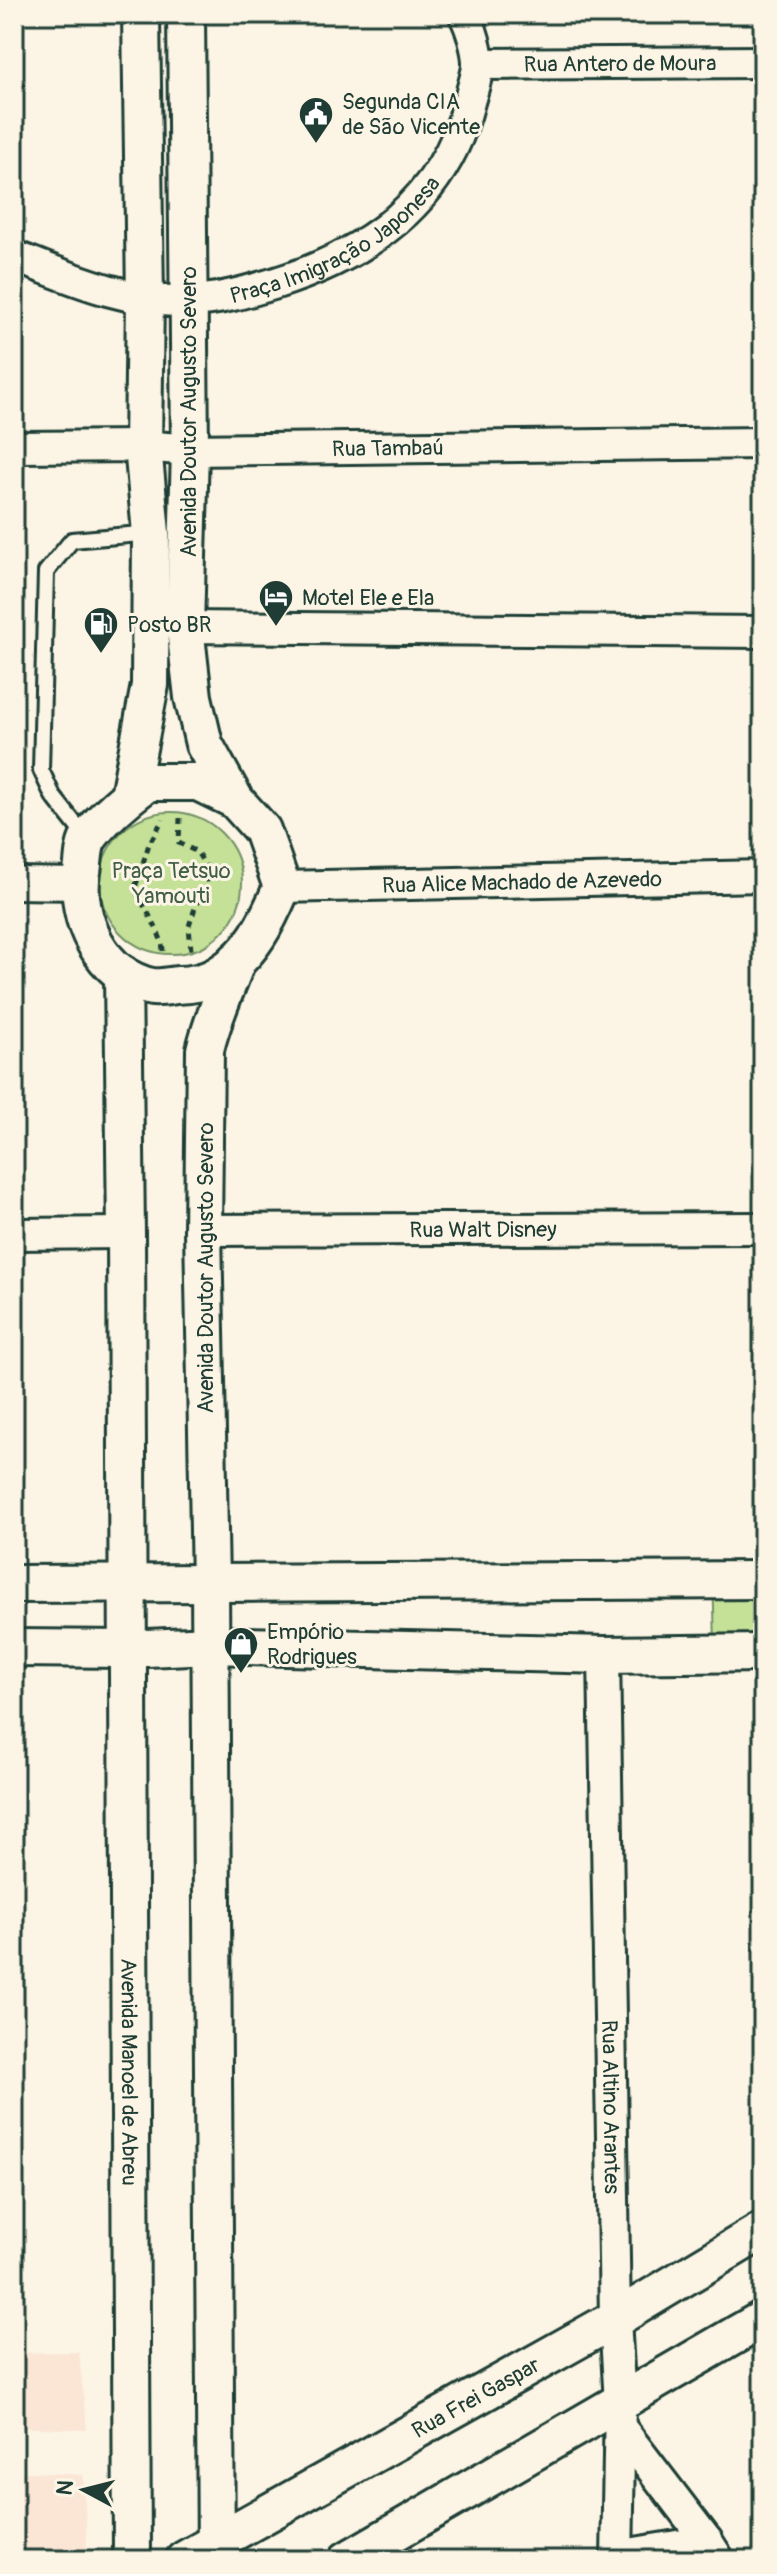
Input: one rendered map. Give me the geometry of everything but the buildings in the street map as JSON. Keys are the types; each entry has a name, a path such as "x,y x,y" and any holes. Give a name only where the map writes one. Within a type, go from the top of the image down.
{"street":[{"name":"Avenida Doutor Augusto Severo","path":"129,796 150,685 151,533 143,446 145,299 141,14"},
{"name":"Avenida Doutor Augusto Severo","path":"186,14 190,450 185,627 193,697 204,744 235,800"},
{"name":"Praça Imigração Japonesa","path":"14,256 72,279 145,299 190,301 231,296 313,271 349,253 398,220 426,192 447,161 465,118 478,64 464,14"},
{"name":"Rua Antero de Moura","path":"478,64 763,62"},
{"name":"Rua Tambaú","path":"14,447 143,446 190,450 763,443"},
{"path":"185,627 763,632"},
{"path":"148,782 198,782 235,800 262,830 282,887 265,926 237,960 217,976 187,985 152,987 123,974 92,942 82,908 80,884 87,839 129,796 148,782"},
{"name":"Rua Alice Machado de Azevedo","path":"282,887 763,876"},
{"path":"14,883 80,884"},
{"name":"Avenida Doutor Augusto Severo","path":"210,1645 203,1230 205,1050 210,1025 237,960"},
{"path":"123,974 127,1585"},
{"name":"Rua Walt Disney","path":"203,1230 763,1228"},
{"path":"14,1234 126,1233"},
{"path":"14,1584 763,1580"},
{"name":"Avenida Manoel de Abreu","path":"127,1585 132,2560"},
{"path":"210,1645 216,2551"},
{"path":"14,1648 126,1649 210,1645 604,1655 763,1653"},
{"name":"Rua Altino Arantes","path":"604,1655 615,2319 620,2415 617,2558"},
{"name":"Rua Frei Gaspar","path":"184,2560 216,2551 763,2230"},
{"path":"347,2560 620,2415 763,2319"},
{"path":"617,2558 713,2550 620,2415"}],"lane":[{"path":"87,839 53,796 41,770 46,572 72,540 151,533"}],"shaded area":[{"path":"79,2352 87,2430 14,2427 14,2353"},
{"path":"14,2471 83,2475 88,2560 14,2560"}],"green space":[{"name":"Praça Tetsuo Yamouti","path":"171,812 198,818 221,833 236,856 242,883 236,910 221,933 198,948 171,954 144,948 121,933 106,910 100,883 106,856 121,833 144,818"},
{"path":"713,1572 763,1572 763,1635 715,1644"}],"place":[{"name":"Segunda CIA de São Vicente","path":"316,145"},
{"name":"Motel Ele e Ela","path":"276,628"},
{"name":"Posto BR","path":"101,655"},
{"name":"Empório Rodrigues","path":"241,1675"}]}
